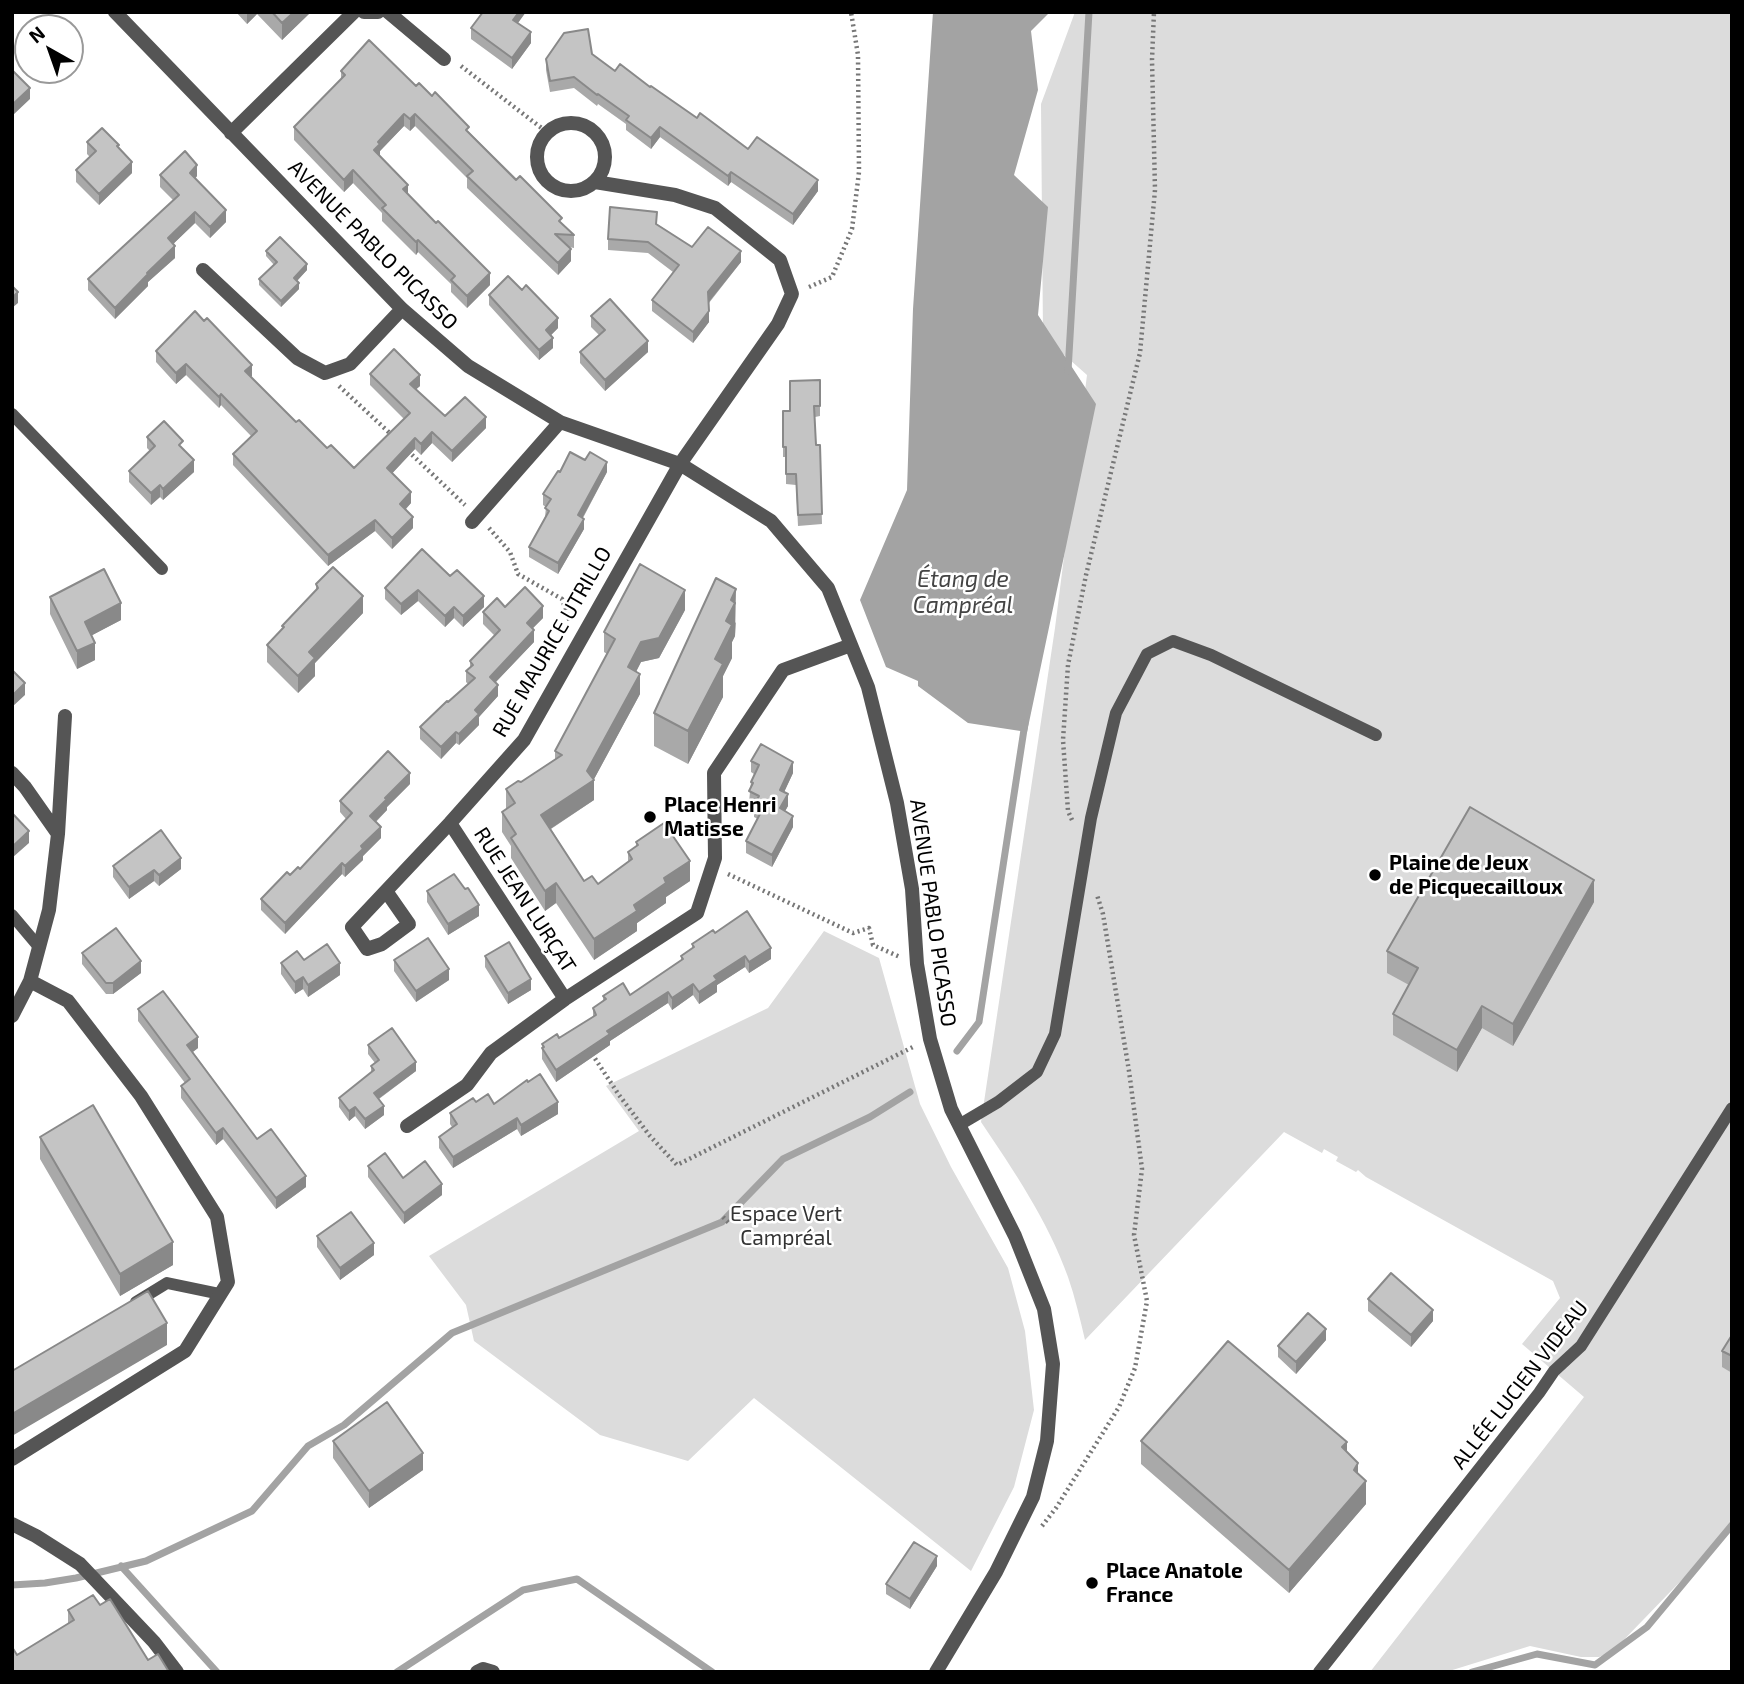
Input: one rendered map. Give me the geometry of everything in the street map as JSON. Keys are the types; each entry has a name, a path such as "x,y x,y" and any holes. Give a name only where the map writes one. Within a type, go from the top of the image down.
{"street":[{"name":"AVENUE PABLO PICASSO","path":"115,12 402,309 468,366 560,422 680,464 771,521 828,588 868,687 897,803 912,889 917,964 930,1039 951,1109 1015,1237 1044,1309 1053,1364 1047,1441 1033,1497 996,1572 936,1672"},
{"path":"232,133 354,12"},
{"path":"364,12 378,12"},
{"path":"388,12 444,59"},
{"path":"563,124 585,126 594,132 601,141 605,162 595,182 585,188 563,191 544,178 537,157 539,146 548,133 563,124"},
{"path":"595,182 675,195 715,208 780,260 792,294"},
{"path":"203,270 297,358 326,373 350,364 402,309"},
{"name":"RUE MAURICE UTRILLO","path":"387,891 524,740 680,464 778,324 792,294"},
{"path":"475,519 560,422"},
{"path":"407,1126 467,1085 491,1053 565,999 697,914 715,858 714,773 783,670 851,645"},
{"path":"12,1016 30,981 49,910 58,834 65,716"},
{"path":"12,773 58,834"},
{"name":"RUE JEAN LURÇAT","path":"450,823 565,999"},
{"path":"12,1459 185,1351 228,1282 216,1217 141,1096 68,1001 30,981"},
{"path":"12,1524 80,1564 154,1642 177,1672"},
{"path":"477,1672 482,1669 493,1672"}],"lane":[{"path":"12,414 162,569"},
{"path":"959,1125 998,1102 1037,1072 1055,1034 1091,818 1116,713 1147,654 1173,641 1211,655 1376,735"},
{"path":"12,915 39,947"},
{"name":"ALLÉE LUCIEN VIDEAU","path":"1319,1672 1554,1371 1581,1346 1732,1108"},
{"path":"120,1312 167,1283 220,1294"}],"path":[{"path":"792,294 832,277 852,229 859,159 858,55 851,12"},
{"path":"444,59 456,61 548,133"},
{"path":"326,373 396,440"},
{"path":"406,449 510,552 518,574 562,599 578,645"},
{"path":"712,866 853,933 869,928 873,945 917,964"},
{"path":"589,1049 650,1136 677,1165 930,1039"},
{"path":"723,1217 729,1223"}],"green space":[{"name":"Plaine de Jeux de Picquecailloux","path":"1075,12 1732,12 1732,1528 1613,1651 1599,1657 1581,1657 1530,1646 1446,1672 1370,1672 1584,1397 1522,1344 1560,1298 1553,1281 1366,1177 1358,1170 1356,1172 1336,1161 1338,1157 1324,1149 1322,1153 1284,1132 1085,1340 1071,1285 1051,1236 1018,1178 981,1122 1055,628 1087,375 1043,336 1041,104"},
{"name":"Espace Vert Campréal","path":"824,931 879,958 920,1104 951,1167 1008,1268 1025,1331 1034,1410 1014,1487 971,1571 754,1398 688,1461 600,1435 474,1341 466,1305 429,1256 639,1131 606,1086 768,1008"}],"water":[{"name":"Étang de Campréal","path":"933,12 1050,12 1031,31 1038,90 1014,175 1048,207 1038,315 1096,404 1027,732 968,723 918,686 918,681 886,667 860,600 907,490 913,309"}],"building":[{"path":"272,12 294,12 282,23"},
{"path":"483,12 519,12 513,20 531,32 512,58 471,28"},
{"path":"588,29 592,54 615,71 620,64 697,118 700,113 748,149 757,137 818,180 793,214 731,172 728,176 660,127 651,138 626,120 629,116 574,77 550,81 546,59 564,33"},
{"path":"369,40 416,86 419,83 432,96 435,92 469,127 466,130 516,180 520,176 562,218 559,221 574,235 555,234 571,249 558,263 467,176 473,171 415,114 410,119 404,114 374,150 408,185 403,189 490,273 467,296 451,280 455,276 382,208 386,205 353,170 344,180 294,127 345,75 341,71"},
{"path":"12,70 14,84 26,84 30,88 12,105"},
{"path":"102,128 132,162 99,194 76,170 96,151 87,142"},
{"path":"185,151 197,165 190,173 226,210 210,227 195,212 168,238 175,246 115,308 88,279 179,195 160,175"},
{"path":"610,207 657,212 656,224 692,247 708,227 741,251 708,292 709,311 693,332 652,300 679,265 648,242 608,239"},
{"path":"280,237 307,264 294,278 299,283 281,301 259,279 277,262 266,251"},
{"path":"508,276 522,290 526,285 558,318 546,330 553,338 539,350 489,295"},
{"path":"12,286 18,292 12,298"},
{"path":"610,299 648,341 605,380 580,352 605,330 591,316"},
{"path":"195,311 204,321 207,318 252,365 245,371 296,422 299,420 327,448 331,445 354,468 410,413 370,374 394,349 420,375 410,384 445,416 465,397 486,417 452,451 432,432 421,444 415,438 387,468 411,492 400,504 413,517 392,538 375,520 328,555 233,454 257,431 221,394 219,397 186,364 176,373 156,351"},
{"path":"820,380 820,406 814,406 816,445 820,445 822,514 798,515 796,474 786,474 783,411 790,411 790,381"},
{"path":"164,421 183,441 179,445 194,460 163,489 160,485 151,493 129,471 155,446 147,437"},
{"path":"570,452 585,460 590,452 607,462 578,515 584,519 558,563 529,547 549,511 545,508 551,499 543,494 558,471 560,472"},
{"path":"422,549 450,576 457,570 484,596 463,616 454,607 445,616 418,590 401,604 385,588"},
{"path":"640,564 685,590 659,638 641,642 628,667 640,674 587,771 594,780 541,815 584,881 592,876 598,884 632,859 628,852 638,845 636,842 664,823 690,861 664,878 666,883 634,905 637,911 594,939 556,883 545,891 511,838 516,834 502,812 515,803 506,789 562,755 555,751 615,639 604,632"},
{"path":"333,567 363,596 309,652 315,658 298,676 267,645 318,588 316,584"},
{"path":"104,569 121,603 85,622 95,643 77,651 50,597"},
{"path":"716,578 736,589 731,600 735,603 726,621 732,625 715,659 723,664 688,731 654,713"},
{"path":"525,587 543,606 527,623 534,630 490,677 498,685 475,710 479,714 441,747 420,727 475,678 466,671 473,665 470,661 500,630 483,612 497,598 505,607"},
{"path":"12,670 25,683 12,696"},
{"path":"761,744 793,762 780,790 788,794 780,808 793,816 772,855 746,841 762,810 754,805 759,796 749,791 759,765 751,761"},
{"path":"388,751 410,773 370,816 381,827 361,846 363,849 345,866 342,863 285,923 261,899 287,872 290,875 298,867 300,869 352,813 340,801"},
{"path":"1470,807 1594,880 1513,1024 1482,1006 1457,1050 1393,1014 1418,968 1387,951"},
{"path":"12,813 29,831 12,847"},
{"path":"161,830 181,858 159,875 154,870 129,887 113,866"},
{"path":"454,874 465,889 468,888 479,905 448,924 427,891"},
{"path":"747,911 771,948 749,962 745,956 714,976 717,980 699,992 693,984 672,998 668,992 607,1031 610,1034 556,1070 542,1044 557,1034 559,1038 596,1015 593,1008 606,999 603,996 623,983 630,995 683,959 681,956 694,947 692,944 713,930 715,933"},
{"path":"116,928 141,961 113,983 106,983 82,953"},
{"path":"428,938 449,969 416,991 394,960"},
{"path":"509,942 531,979 508,993 485,956"},
{"path":"327,944 340,963 308,985 303,977 295,982 281,963 297,951 304,960"},
{"path":"163,991 198,1037 187,1045 257,1139 271,1129 306,1176 276,1198 223,1128 216,1133 181,1086 190,1079 138,1009"},
{"path":"392,1028 416,1062 374,1093 384,1106 365,1119 355,1107 349,1111 339,1098 374,1070 371,1066 379,1060 368,1045"},
{"path":"540,1074 558,1102 521,1125 517,1118 453,1157 439,1137 457,1124 450,1113 473,1098 476,1102 488,1094 494,1104"},
{"path":"93,1105 173,1242 120,1274 40,1137"},
{"path":"385,1153 403,1178 425,1161 442,1184 404,1213 368,1166"},
{"path":"351,1212 374,1243 340,1268 317,1236"},
{"path":"1391,1273 1433,1310 1411,1335 1368,1299"},
{"path":"148,1291 167,1323 12,1414 12,1371"},
{"path":"1308,1313 1326,1329 1296,1362 1278,1346"},
{"path":"1732,1335 1732,1356 1722,1351"},
{"path":"1228,1341 1347,1442 1342,1447 1358,1463 1354,1470 1366,1481 1289,1570 1141,1441"},
{"path":"387,1402 423,1453 369,1491 333,1441"},
{"path":"914,1542 937,1556 910,1599 886,1584"},
{"path":"93,1595 100,1605 110,1599 148,1660 158,1654 169,1672 12,1672 12,1647 17,1655 74,1620 68,1610"}],"waterway":[{"path":"1068,371 1089,12"},
{"path":"957,1051 979,1022 1025,723"},
{"path":"12,1585 76,1578 146,1561 252,1511 308,1446 344,1425 452,1333 722,1222 783,1159 870,1117 910,1092"},
{"path":"1472,1672 1537,1654 1595,1665 1647,1627 1732,1525"},
{"path":"121,1566 217,1672"},
{"path":"397,1672 523,1590 577,1579 712,1672"}],"place":[{"name":"Place Henri Matisse","path":"650,817"},
{"name":"Plaine de Jeux de Picquecailloux","path":"1375,875"},
{"name":"Place Anatole France","path":"1092,1583"}]}
